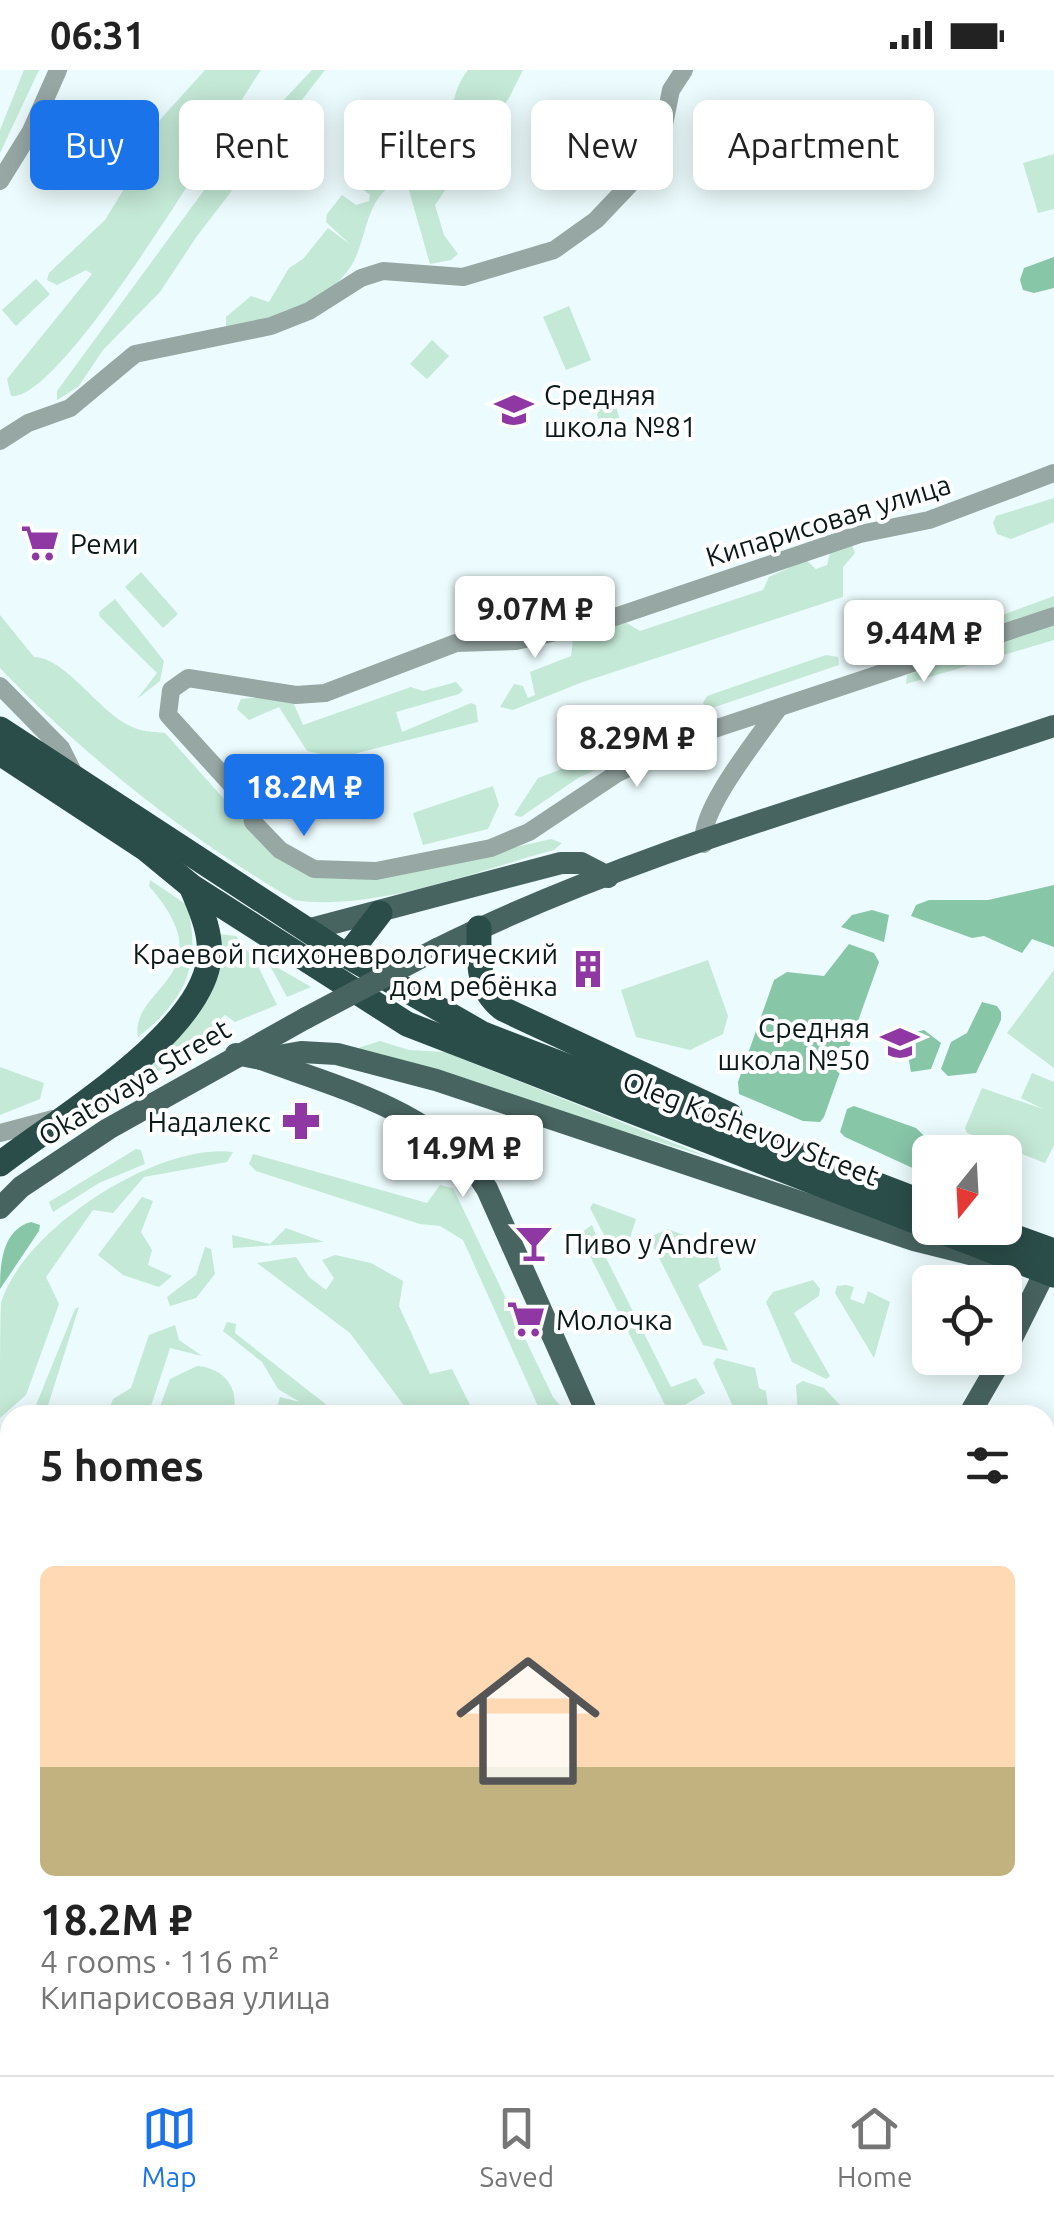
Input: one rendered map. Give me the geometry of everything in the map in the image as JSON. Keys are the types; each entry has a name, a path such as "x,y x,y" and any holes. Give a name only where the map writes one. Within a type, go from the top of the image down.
{"highway":[{"path":"0,728 347,956 430,1020"},
{"path":"0,753 326,975 430,1020"},
{"path":"0,1164 132,1068 200,989 209,962 210,934 192,886"},
{"path":"347,956 380,914"},
{"path":"479,928 481,981 488,997 503,1009 729,1115 751,1139"},
{"name":"Oleg Koshevoy Street","path":"430,1020 527,1052 912,1198"},
{"name":"Oleg Koshevoy Street","path":"430,1020 1010,1259 1051,1266"},
{"path":"1017,1245 1051,1266"}],"main road":[{"path":"479,928 608,877 1054,726"},
{"path":"307,930 380,914 504,878 581,863 608,877"},
{"path":"504,878 531,882 531,905"},
{"name":"Okatovaya Street","path":"0,1208 64,1157 236,1054 479,928"},
{"path":"261,1059 320,1052 370,1062 622,1140 914,1240 988,1259 1010,1259"},
{"path":"236,1054 261,1059 406,1116 467,1160 487,1189 584,1405"},
{"path":"1022,1321 1051,1266"},
{"path":"975,1405 992,1375"}],"street":[{"path":"0,182 31,131 58,70"},
{"path":"0,441 28,423 70,408 135,354 271,326 384,271 463,278 573,240 651,162 659,149 670,90 684,70"},
{"name":"Кипарисовая улица","path":"1054,473 929,520 860,534 590,624 516,641 456,642 325,693 296,695 188,678 176,683 168,705 171,722 249,804 253,822 283,853 314,869 352,872 400,868 515,839 593,786 698,734 1054,616"},
{"path":"0,686 47,731 76,779"},
{"path":"704,844 701,832 716,802 778,709"},
{"path":"0,1133 62,1117"}],"green space":[{"path":"24,70 39,70 0,153 0,130"},
{"path":"205,70 261,70 242,100 179,100 179,190 185,190 104,309 67,355 35,386 11,396 7,379 92,274 86,270 57,285 47,280 49,273 105,220 123,190 159,190 159,121"},
{"path":"312,70 325,70 302,100 284,100"},
{"path":"468,70 523,70 508,100 454,100"},
{"path":"1054,154 1054,209 1038,213 1023,163"},
{"path":"204,190 232,190 160,292 103,350 78,387 57,400 57,391"},
{"path":"364,190 387,190 374,206 351,266 327,292 278,317 226,327 226,317 251,296 269,302 289,268 303,259 328,228 351,245 326,222 327,214 342,195 356,205 369,201 370,195"},
{"path":"409,190 445,190 435,205 444,235 458,254 451,260 430,264"},
{"path":"1054,257 1054,288 1034,293 1023,290 1020,280 1024,268"},
{"path":"36,279 50,294 16,326 2,310"},
{"path":"569,306 591,360 566,370 543,317"},
{"path":"432,340 449,356 427,379 410,364"},
{"path":"611,389 623,431 604,436 591,395"},
{"path":"1054,498 1054,522 1011,539 997,534 993,523 996,516"},
{"path":"852,545 855,553 843,567 843,597 580,683 513,710 500,707 514,684 523,686 528,698 535,695 530,672 571,656 573,640 625,622 640,631 763,590 769,577 806,560 816,569 827,565 830,553"},
{"path":"141,572 178,614 163,628 125,587"},
{"path":"1054,596 1054,607 903,659 895,655"},
{"path":"115,599 164,661 160,681 137,699 157,673 100,617 99,612"},
{"path":"0,615 34,657 57,666 117,718 138,729 165,733 275,856 300,871 401,873 551,839 562,843 554,850 391,895 325,902 294,900 177,823 33,701 0,668"},
{"path":"1054,623 1054,640 906,684 907,675"},
{"path":"826,655 838,657 839,665 709,709 703,703 707,696"},
{"path":"456,682 463,690 459,694 396,712 402,732 471,703 476,705 478,722 338,758 307,751 279,707 249,720 237,709 241,699 273,696 293,702 303,725 411,687 423,691"},
{"path":"676,726 680,730 676,734 578,778 521,817 514,815 538,778"},
{"path":"493,786 499,805 488,829 423,845 413,813"},
{"path":"150,880 187,905 191,962 179,994 138,1037 139,1020 178,960 179,941 171,916 149,886"},
{"path":"1054,885 1054,947 1032,939 1022,953 984,936 972,938 911,916 916,905 929,900 988,900"},
{"path":"872,910 889,915 884,942 841,927 852,915"},
{"path":"219,934 236,936 256,962 277,1005 235,1022 225,1015 178,1060 144,1079 143,1074 186,1026"},
{"path":"849,944 874,953 879,962 824,1117 820,1122 803,1121 739,1094 738,1082 774,980 787,972 824,976"},
{"path":"708,960 728,1016 723,1034 690,1050 636,1037 621,990"},
{"path":"268,962 311,987 287,997"},
{"path":"1054,970 1054,1068 1007,1033"},
{"path":"982,1002 997,1006 1001,1020 976,1073 948,1076 941,1069 951,1042 967,1033"},
{"path":"924,1030 941,1043 931,1069 911,1072 907,1050 916,1032"},
{"path":"380,1041 409,1050 445,1052 711,1158 355,1049"},
{"path":"0,1067 44,1083 40,1099 0,1115"},
{"path":"1032,1073 1054,1082 1054,1145 1045,1163 1022,1154 1022,1135 972,1135 965,1128 982,1088 1043,1109 1021,1098"},
{"path":"854,1106 916,1128 923,1135 912,1135 912,1168 845,1137 840,1132 847,1109"},
{"path":"136,1149 141,1150 145,1164 99,1183 53,1212 49,1202"},
{"path":"233,1152 227,1162 144,1177 113,1213 93,1210 46,1277 59,1304 26,1395 15,1405 0,1405 1,1303 14,1275 36,1247 64,1220 132,1176 168,1161 202,1153"},
{"path":"253,1154 427,1203 440,1185 453,1188 560,1405 537,1405 463,1240 440,1226 420,1224 256,1171 249,1164"},
{"path":"142,1197 153,1201 141,1232 152,1250 148,1265 172,1276 159,1287 123,1275 98,1255"},
{"path":"593,1203 636,1219 629,1241 606,1258 671,1387 696,1378 705,1393 684,1405 665,1405 582,1240 582,1232 592,1225 598,1240 605,1237 590,1208"},
{"path":"31,1222 40,1225 39,1231 0,1289 8,1240 21,1226"},
{"path":"286,1228 324,1242 233,1248 232,1235 270,1244"},
{"path":"668,1229 715,1247 721,1270 698,1285 728,1351 703,1345 653,1246 652,1236"},
{"path":"205,1247 211,1249 215,1274 196,1298 170,1306 167,1297 196,1275"},
{"path":"335,1255 371,1263 403,1281 399,1306 430,1374 452,1369 470,1405 404,1405 350,1333 257,1263 296,1257 309,1277 326,1290 334,1278 322,1260"},
{"path":"813,1280 820,1289 819,1296 794,1313 830,1376 826,1379 792,1362 766,1302 773,1292"},
{"path":"837,1286 854,1287 850,1299 864,1304 868,1291 890,1302 874,1358 835,1293"},
{"path":"79,1307 48,1405 36,1405"},
{"path":"227,1322 236,1324 235,1333 327,1405 278,1405 280,1397 300,1402 278,1389 262,1362 223,1331"},
{"path":"175,1325 179,1340 202,1356 170,1348 151,1405 111,1405 113,1399 131,1388 149,1335"},
{"path":"717,1358 755,1368 768,1405 732,1405 713,1363"},
{"path":"197,1366 215,1371 228,1381 235,1405 161,1405 170,1379"},
{"path":"803,1381 824,1388 840,1405 797,1405 796,1385"}],"place":[{"name":"Средняя школа №81","path":"514,410"},
{"name":"Реми","path":"40,543"},
{"name":"Краевой психоневрологический дом ребёнка","path":"588,969"},
{"name":"Средняя школа №50","path":"900,1043"},
{"name":"Надалекс","path":"301,1121"},
{"name":"Пиво у Andrew","path":"534,1243"},
{"name":"Молочка","path":"526,1319"}]}
